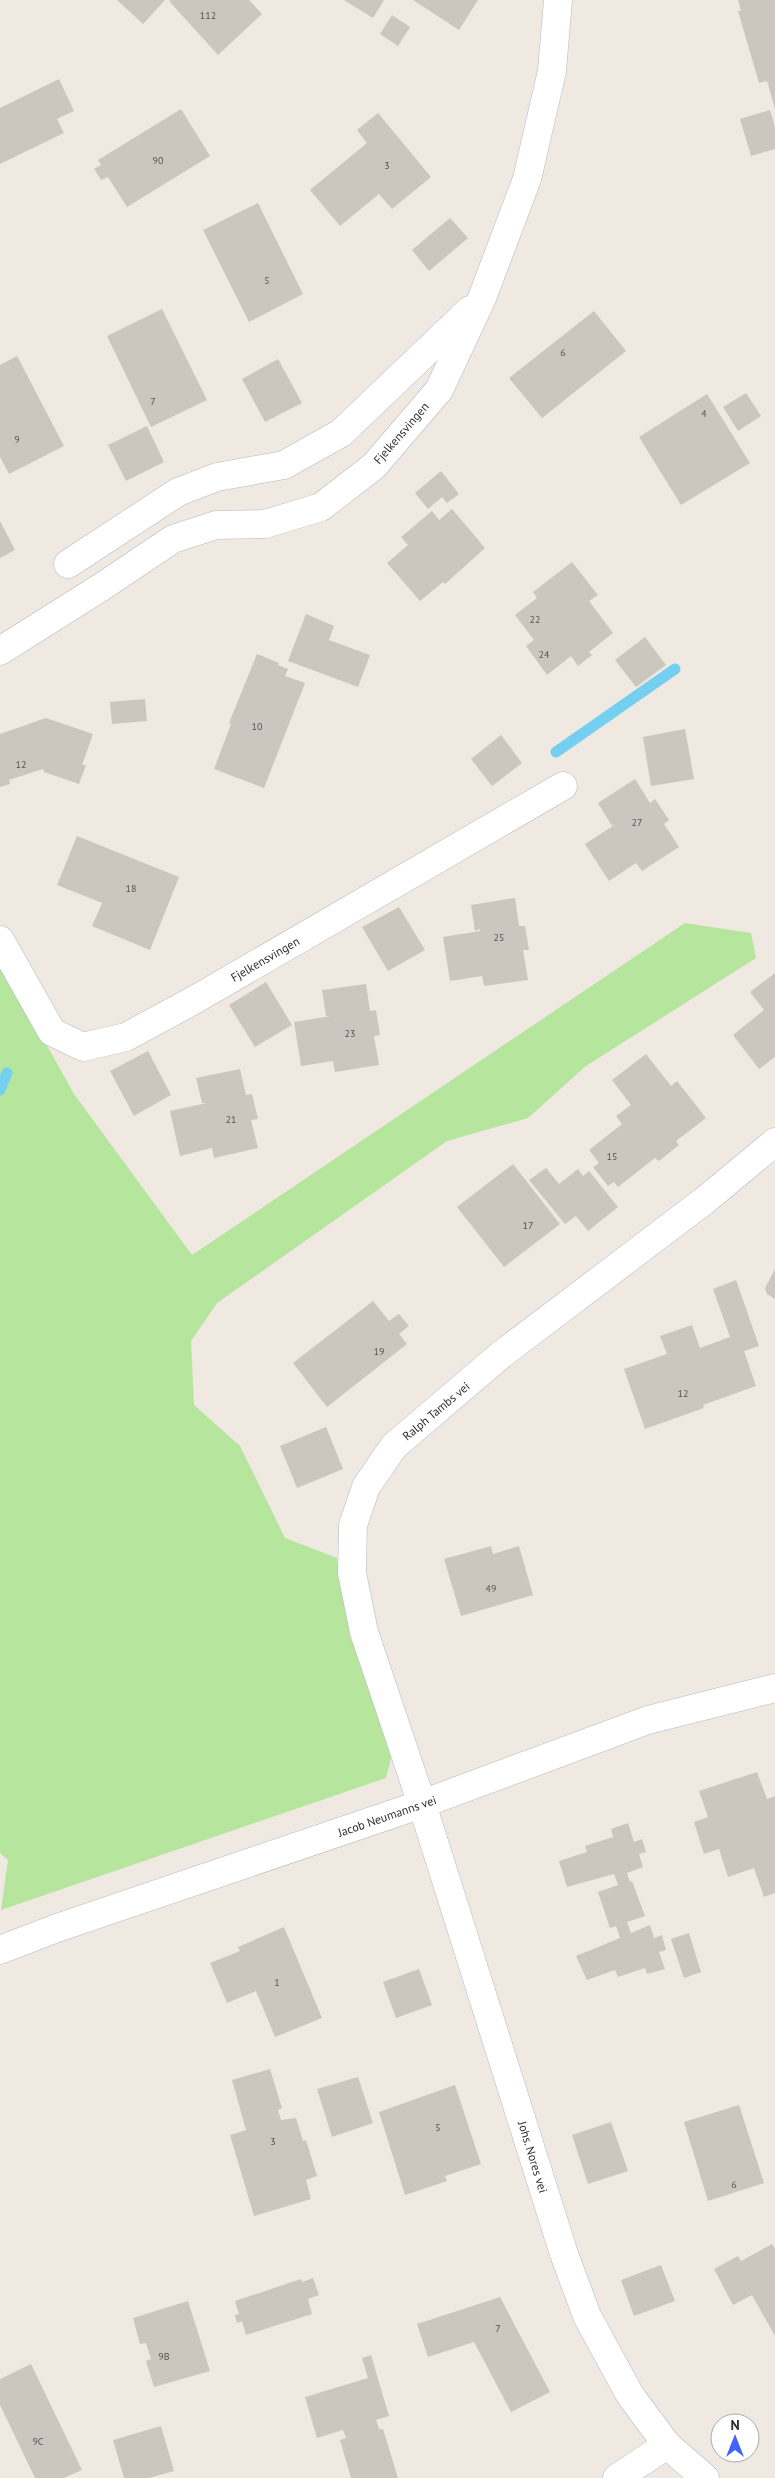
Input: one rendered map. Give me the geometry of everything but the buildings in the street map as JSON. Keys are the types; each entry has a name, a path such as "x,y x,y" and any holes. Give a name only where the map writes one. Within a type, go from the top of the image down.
{"street":[{"name":"Fjelkensvingen","path":"0,652 173,539 216,525 265,524 321,507 374,466 439,390 482,298 528,179 552,71 558,0"},
{"path":"68,564 178,492 217,477 284,465 341,433 482,298"},
{"name":"Fjelkensvingen","path":"0,940 52,1032 83,1047 126,1037 563,786"},
{"name":"Ralph Tambs vei","path":"422,1804 364,1632 352,1572 353,1525 366,1487 394,1446 502,1354 704,1201 775,1142"},
{"name":"Jacob Neumanns vei","path":"0,1950 57,1928 422,1804 648,1720 775,1688"},
{"name":"Johs. Nores vei","path":"422,1804 550,2213 587,2316 606,2356 630,2395 667,2445 705,2478"},
{"path":"617,2478 667,2445"}],"green space":[{"path":"685,923 751,933 756,958 586,1066 528,1118 447,1141 217,1303 191,1341 194,1405 240,1446 285,1538 337,1558 345,1610 394,1746 386,1778 1,1910 8,1860 0,1853 0,961 74,1094 192,1255"}],"waterway":[{"path":"556,752 675,669"},
{"path":"0,1090 7,1073"}]}
